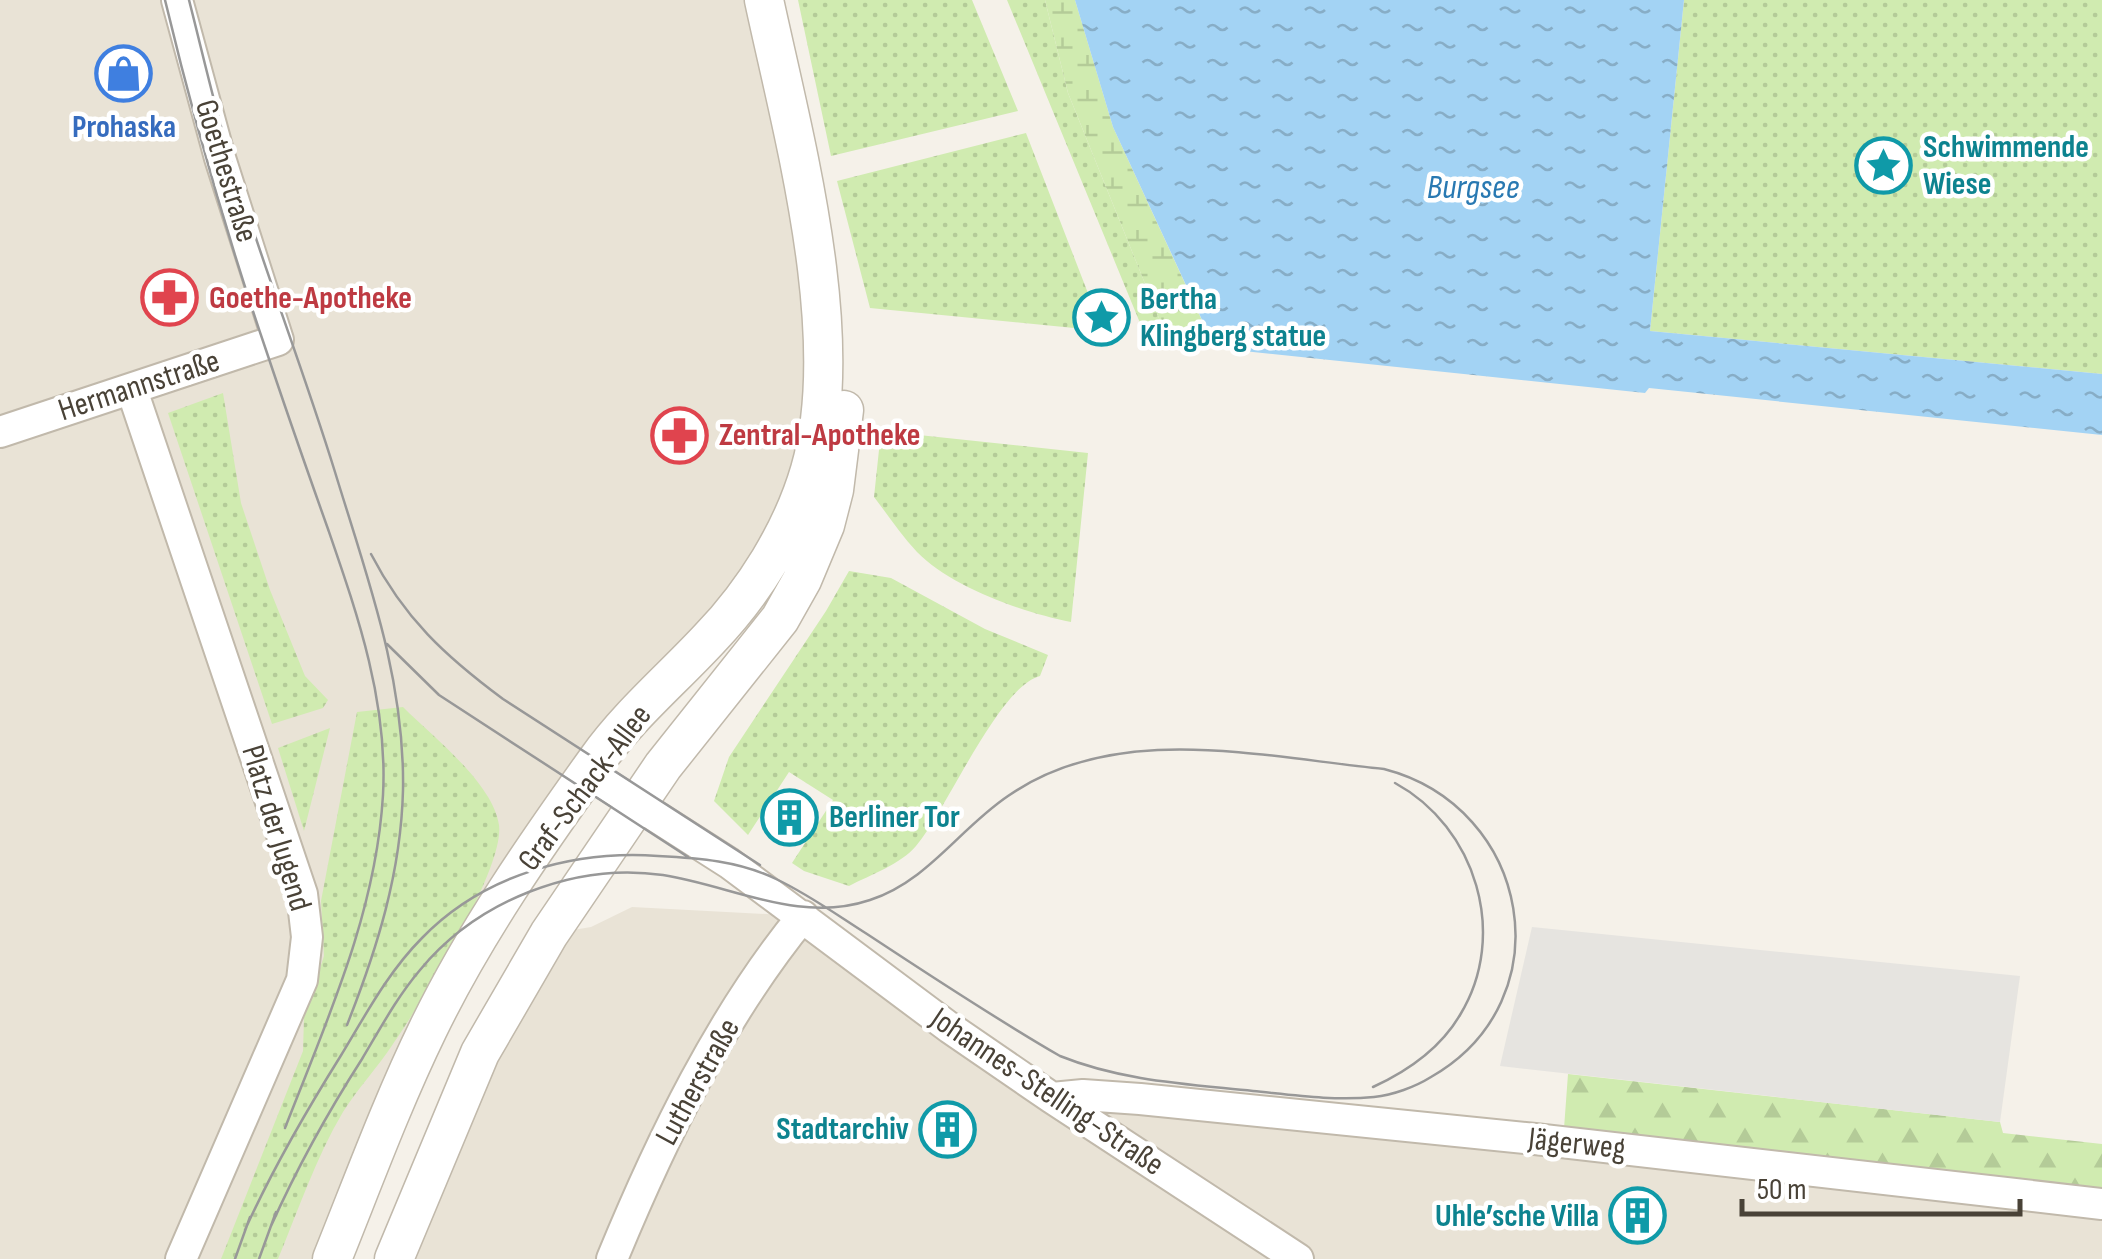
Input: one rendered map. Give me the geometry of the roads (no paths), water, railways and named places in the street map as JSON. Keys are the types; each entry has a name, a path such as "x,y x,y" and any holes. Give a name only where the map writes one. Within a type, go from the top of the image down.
{"street":[{"name":"Goethestraße","path":"177,0 220,158 278,340"},
{"name":"Graf-Schack-Allee","path":"394,1259 480,1053 549,934 664,766 780,618 802,580 825,525 844,414 843,362 829,282 807,207 764,0"},
{"name":"Graf-Schack-Allee","path":"332,1259 428,1028 497,908 617,733 712,637 747,595 784,533 810,470 820,407 822,354 807,207"},
{"name":"Hermannstraße","path":"0,432 278,340"},
{"name":"Platz der Jugend","path":"132,390 302,894 307,938 302,980 181,1259"},
{"path":"588,774 803,916"},
{"name":"Johannes-Stelling-Straße","path":"803,916 950,1028 1298,1259"},
{"name":"Lutherstraße","path":"612,1259 671,1125 768,958 803,916"},
{"name":"Jägerweg","path":"1052,1098 1084,1095 1159,1101 2102,1204"}],"water":[{"name":"Burgsee","path":"1075,0 1684,0 1650,331 2102,374 2102,435 1215,348 1113,127"}],"tram line":[{"path":"165,0 238,264 360,627 381,726 383,795 371,882 333,1006 285,1128"},
{"path":"189,0 229,155 371,589 398,708 403,790 398,851 377,939 347,1025"},
{"path":"371,554 412,617 482,683 760,865"},
{"path":"387,644 439,695 688,857"},
{"path":"245,1230 314,1099 410,951 446,916 473,898 531,871 562,863 626,855 704,859 748,868 811,898 822,905 833,912 987,1012 1060,1056 1107,1071 1155,1080 1329,1098 1374,1097 1404,1090 1431,1077 1474,1043 1501,1002 1514,956 1513,908 1499,863 1472,822 1434,790 1384,769 1191,750 1142,751 1095,758 1050,773 990,809 909,880 870,900 844,906 818,908 792,906 663,875 629,873 562,881 498,906 443,946 420,970 389,1013 325,1120 271,1226"},
{"path":"1373,1087 1422,1058 1452,1027 1475,984 1482,951 1482,918 1476,886 1464,855 1423,802 1395,783"},
{"path":"259,1259 276,1212"},
{"path":"235,1259 250,1217"}],"place":[{"name":"Prohaska","path":"124,73"},
{"name":"Schwimmende Wiese","path":"1884,165"},
{"name":"Goethe-Apotheke","path":"170,298"},
{"name":"Bertha Klingberg statue","path":"1101,317"},
{"name":"Zentral-Apotheke","path":"680,435"},
{"name":"Berliner Tor","path":"790,817"},
{"name":"Stadtarchiv","path":"948,1129"},
{"name":"Uhle’sche Villa","path":"1638,1216"}]}
